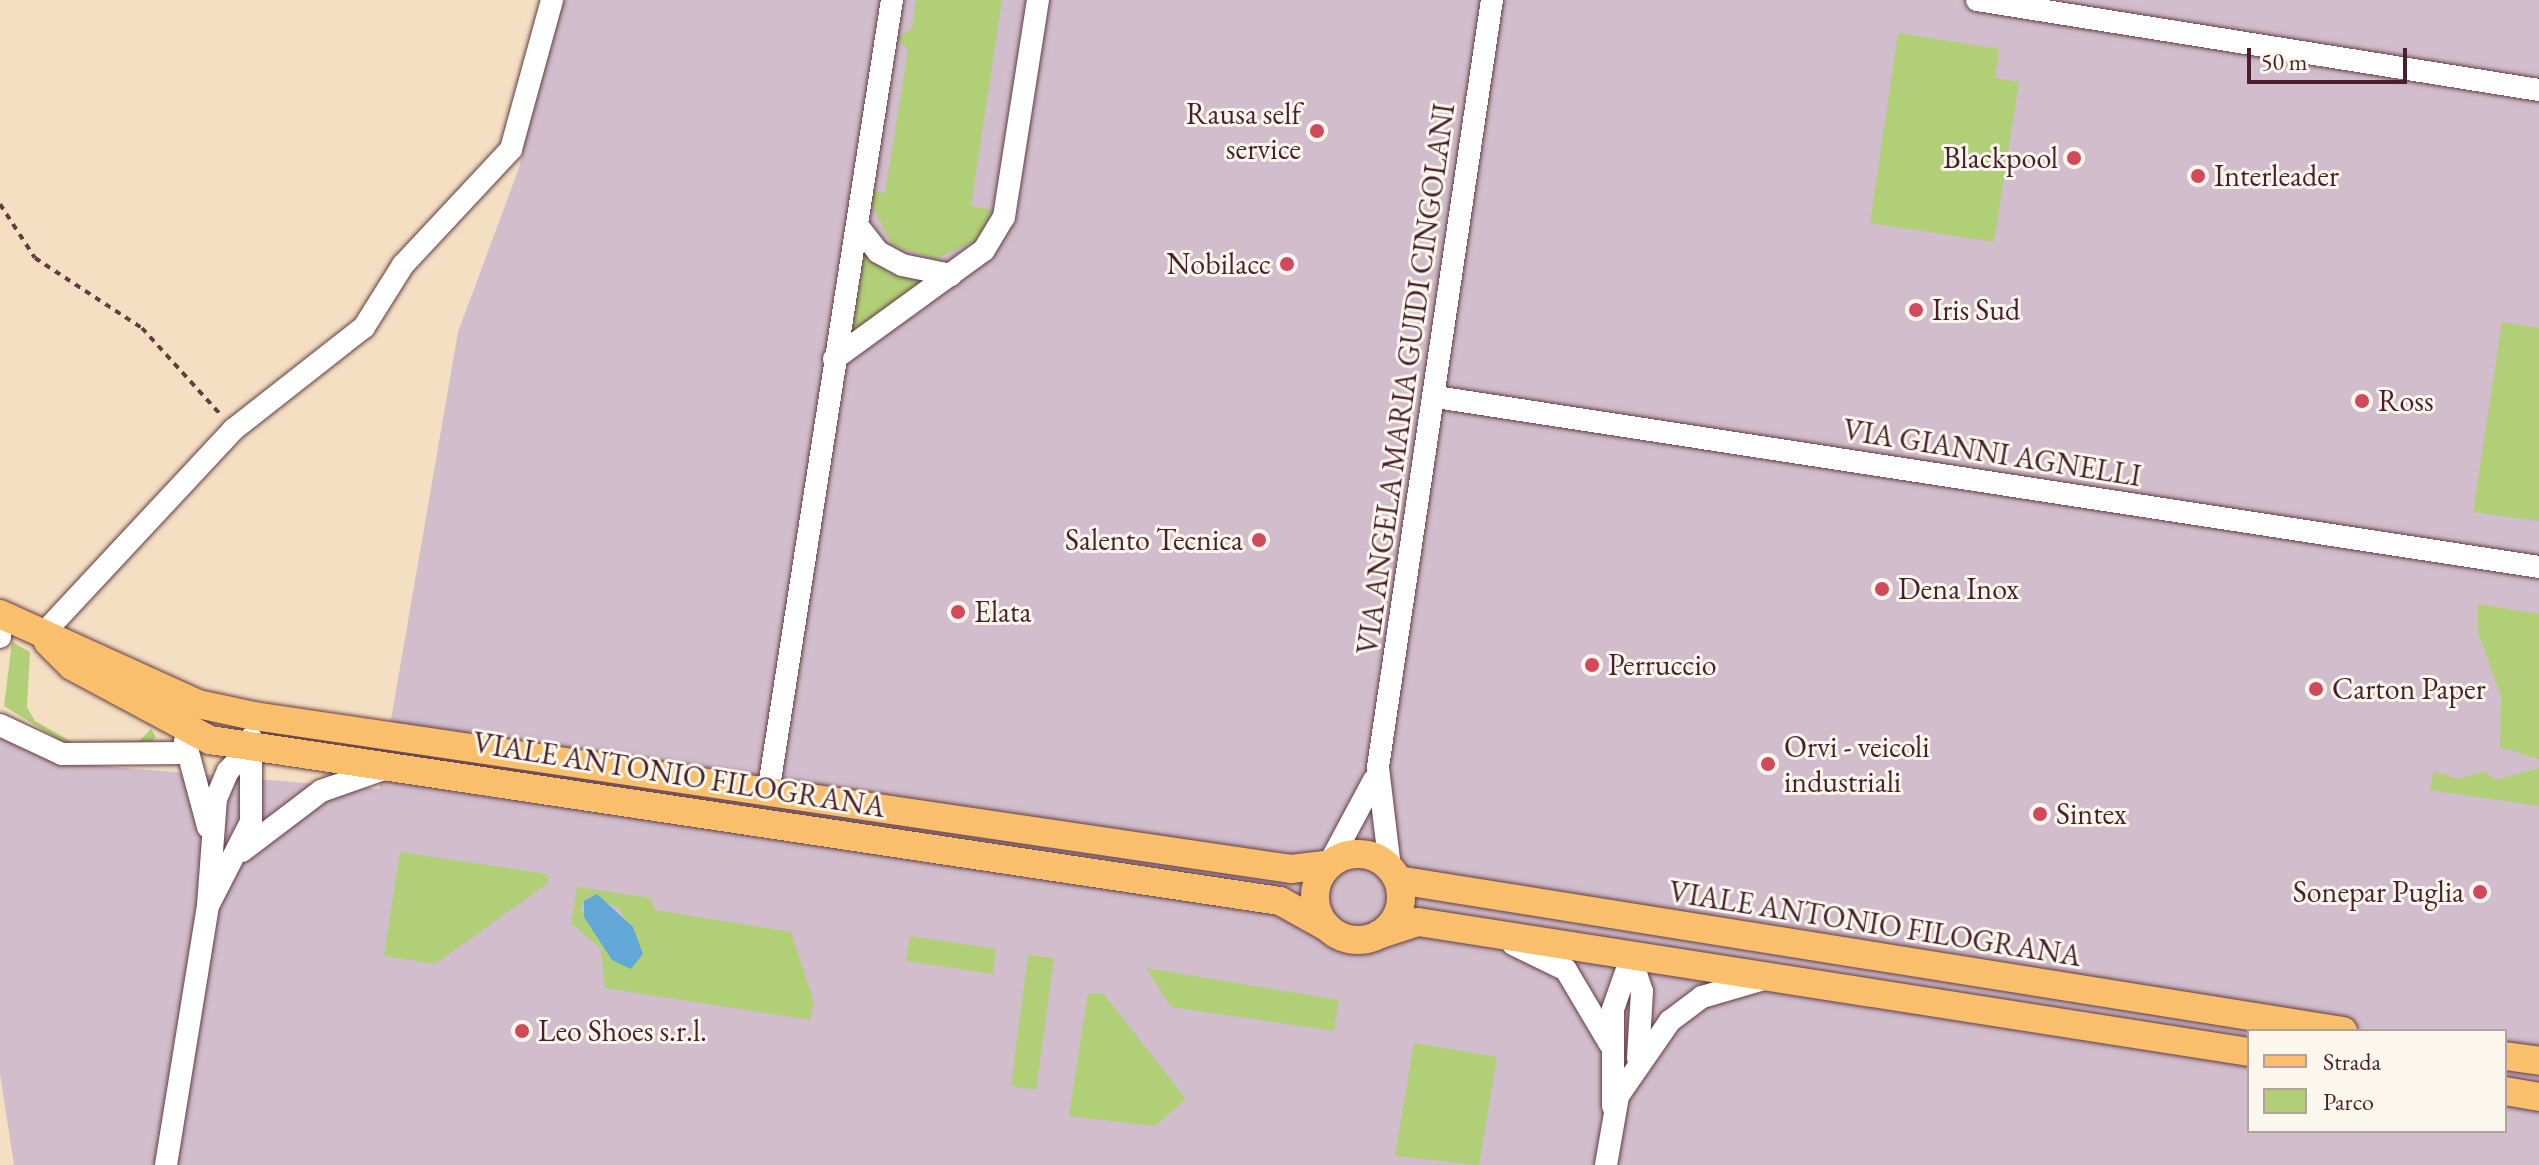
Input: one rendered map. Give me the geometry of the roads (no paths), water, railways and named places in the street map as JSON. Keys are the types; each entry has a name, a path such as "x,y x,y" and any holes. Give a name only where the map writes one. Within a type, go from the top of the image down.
{"main road":[{"name":"VIALE ANTONIO FILOGRANA","path":"0,614 41,636 72,666 190,728 250,748 398,764 855,838 1280,901 1327,927"},
{"name":"VIALE ANTONIO FILOGRANA","path":"190,728 254,716 861,800 1291,869 1329,864"},
{"path":"1378,935 1400,905 1394,874 1354,853 1329,864 1315,902 1327,927 1351,940 1378,935 1406,922 2247,1052"},
{"name":"VIALE ANTONIO FILOGRANA","path":"1394,874 1638,922 2330,1029"},
{"path":"1631,958 1638,922"},
{"path":"2507,1056 2539,1061"},
{"path":"2507,1091 2539,1097"}],"street":[{"path":"41,636 234,429 364,327 403,265 511,149 552,0"},
{"path":"769,787 892,0"},
{"path":"834,359 984,250 1004,217 1038,0"},
{"name":"VIA ANGELA MARIA GUIDI CINGOLANI","path":"1378,767 1436,397 1492,0"},
{"path":"1977,0 2539,90"},
{"path":"857,225 878,252 902,265 951,275"},
{"name":"VIA GIANNI AGNELLI","path":"1436,397 2539,567"},
{"path":"0,614 0,637"},
{"path":"208,905 241,852 256,792 250,748 254,716"},
{"path":"0,725 62,754 190,728 211,836"},
{"path":"166,1165 208,905 211,836 228,771 250,748"},
{"path":"241,852 321,791 398,764"},
{"path":"1329,864 1378,767"},
{"path":"1378,767 1394,874"},
{"path":"855,838 861,800"},
{"path":"1493,935 1566,970 1610,1044"},
{"path":"1606,1165 1613,1119 1610,1044 1613,1009 1631,958"},
{"path":"1613,1119 1638,1060 1642,991 1631,958"},
{"path":"1638,1060 1702,997 1766,978"}],"water":[{"path":"597,894 633,927 643,954 631,969 612,960 584,917 584,901"}],"place":[{"name":"Rausa self service","path":"1317,131"},
{"name":"Blackpool","path":"2074,158"},
{"name":"Interleader","path":"2198,176"},
{"name":"Nobilacc","path":"1287,264"},
{"name":"Iris Sud","path":"1916,310"},
{"name":"Ross","path":"2362,401"},
{"name":"Salento Tecnica","path":"1259,540"},
{"name":"Dena Inox","path":"1882,589"},
{"name":"Elata","path":"958,612"},
{"name":"Perruccio","path":"1592,665"},
{"name":"Carton Paper","path":"2316,689"},
{"name":"Orvi - veicoli industriali","path":"1768,764"},
{"name":"Sintex","path":"2040,814"},
{"name":"Sonepar Puglia","path":"2480,892"},
{"name":"Leo Shoes s.r.l.","path":"522,1031"}]}
